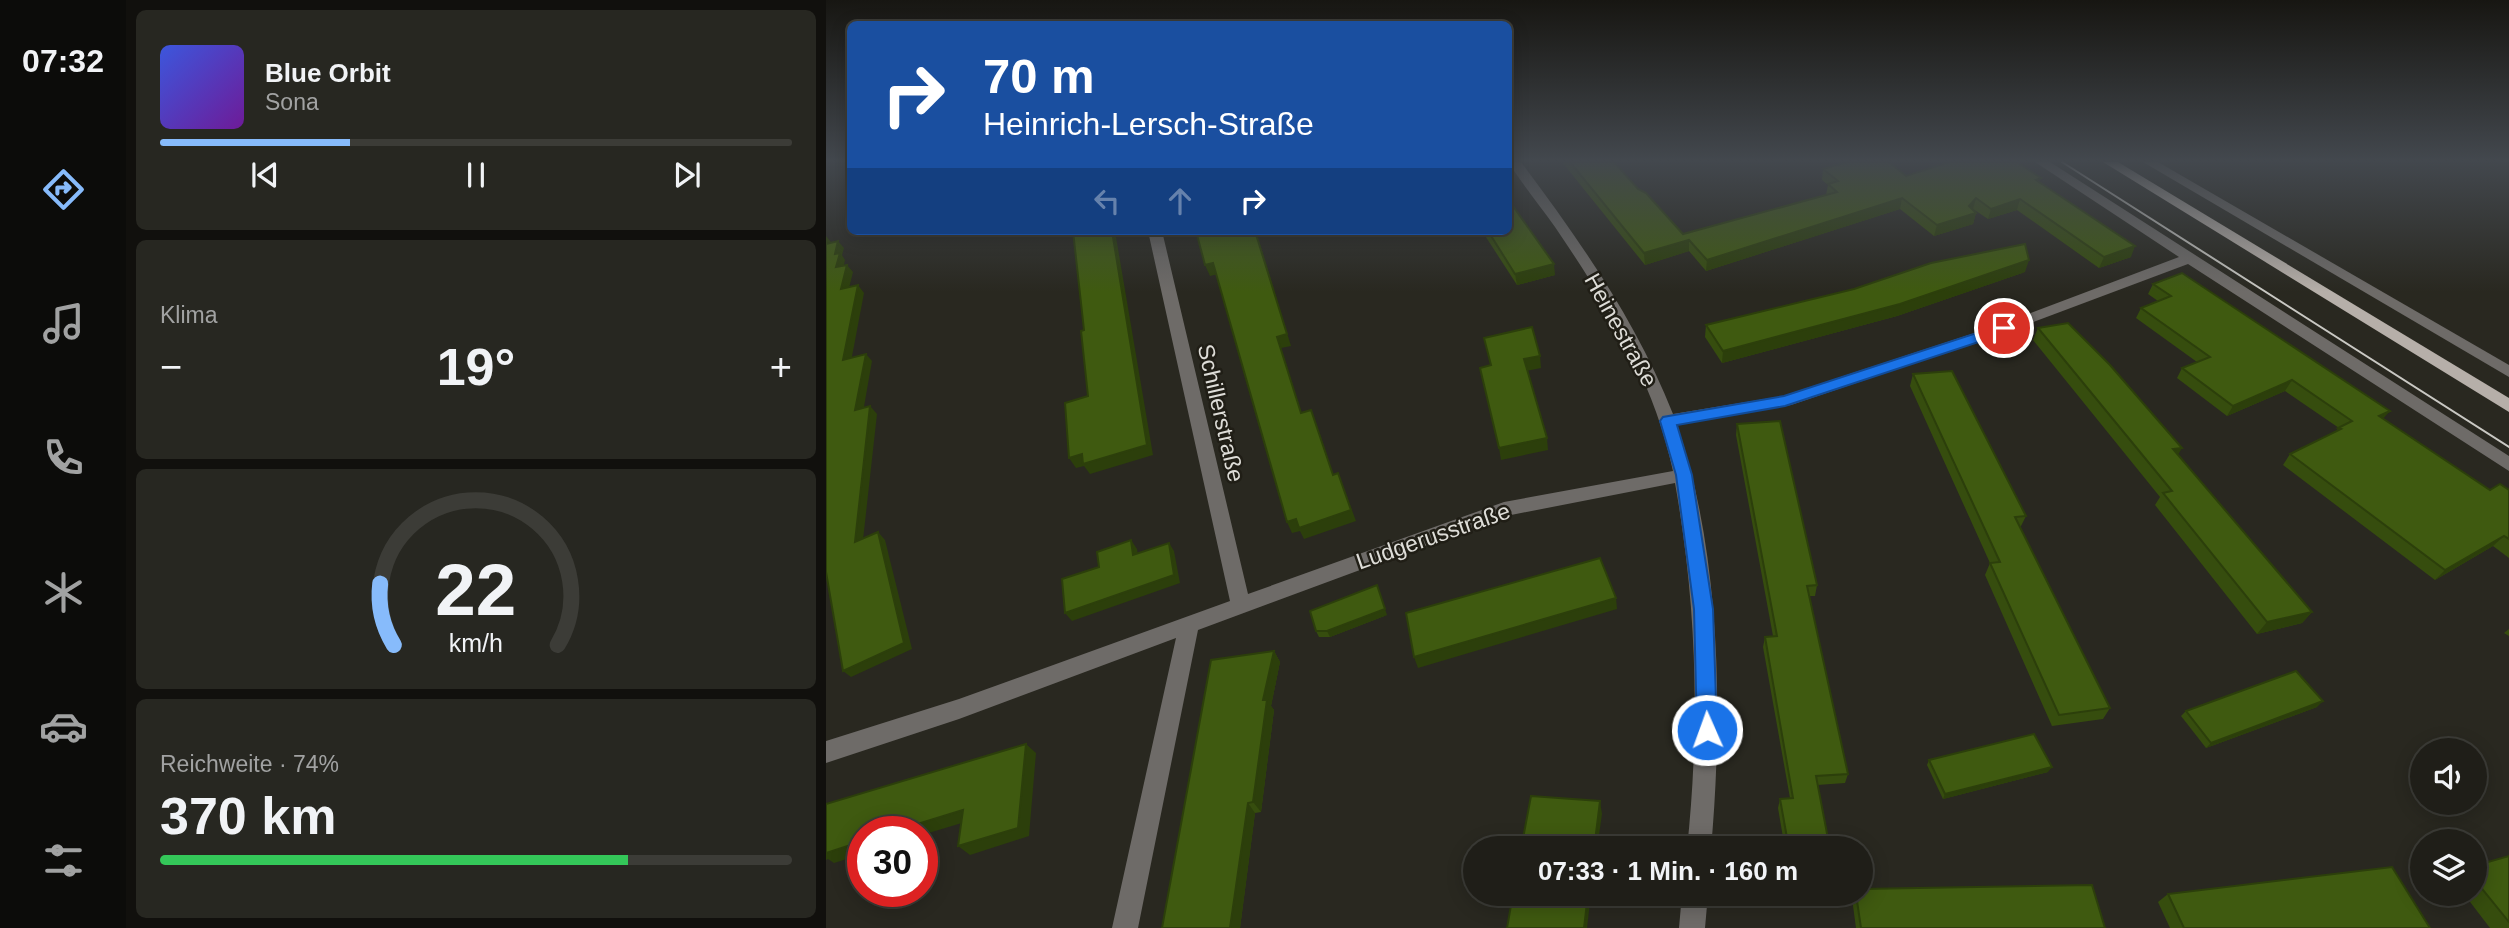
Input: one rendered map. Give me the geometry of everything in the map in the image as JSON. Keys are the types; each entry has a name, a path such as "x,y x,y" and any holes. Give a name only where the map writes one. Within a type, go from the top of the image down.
{"main road":[{"path":"2180,205 2509,406"}],"street":[{"name":"Heinestraße","path":"1546,205 1609,302 1646,369 1668,421 1684,475 1703,609 1707,755 1700,836"},
{"path":"2108,205 2509,466"},
{"path":"2223,205 2509,372"},
{"name":"Schillerstraße","path":"1156,235 1241,605"},
{"path":"1668,421 1785,401 2004,328 2190,258"},
{"path":"2488,360 2509,352"},
{"name":"Ludgerusstraße","path":"826,752 958,709 1504,509 1684,475"},
{"path":"1125,928 1189,624"},
{"path":"1692,928 1694,906"}],"building":[{"path":"1512,205 1554,264 1515,274 1491,235 1512,235"},
{"path":"1605,205 1657,205 1683,234 1788,205 1879,205 1707,260 1689,240 1644,253"},
{"path":"1911,205 1970,205 1976,213 1937,225"},
{"path":"2029,205 2074,205 2135,246 2104,257"},
{"path":"1073,235 1113,235 1147,445 1083,464 1082,454 1069,458 1065,403 1088,396 1081,331 1084,330"},
{"path":"1197,235 1256,235 1287,334 1277,337 1301,413 1311,410 1333,475 1338,473 1351,510 1299,528 1296,519 1287,522 1213,263 1205,265"},
{"path":"838,241 835,254 840,253 836,267 847,265 841,289 858,285 843,360 866,354 855,410 870,406 855,542 878,532 904,643 843,671 826,572 826,244"},
{"path":"2025,244 2029,260 1900,304 1723,351 1706,325 1854,289 1931,263"},
{"path":"2182,273 2390,411 2379,416 2490,490 2500,484 2509,490 2509,539 2504,536 2445,570 2290,454 2352,421 2292,380 2233,406 2182,368 2210,357 2141,308 2171,296 2153,284"},
{"path":"2068,323 2110,365 2182,448 2173,449 2312,612 2267,622 2163,493 2172,491 2038,328"},
{"path":"1532,327 1540,356 1524,359 1547,438 1499,448 1480,368 1491,365 1484,338"},
{"path":"1952,371 2026,516 2015,517 2110,708 2059,715 1990,563 2000,562 1913,374"},
{"path":"1780,421 1817,585 1807,586 1848,774 1816,776 1828,836 1787,836 1780,799 1793,798 1765,637 1777,636 1737,424"},
{"path":"1131,540 1133,555 1169,543 1174,575 1065,613 1062,579 1099,567 1097,552"},
{"path":"1600,558 1616,598 1414,657 1406,613"},
{"path":"1377,585 1385,609 1327,631 1316,631 1310,611"},
{"path":"1274,651 1263,700 1267,700 1253,802 1248,803 1230,928 1162,928 1211,660"},
{"path":"2296,671 2323,701 2211,743 2186,711"},
{"path":"2034,734 2052,767 1945,794 1929,760"},
{"path":"1026,744 1018,828 958,846 963,810 938,818 847,816 847,846 826,853 826,804"},
{"path":"1531,796 1600,801 1596,836 1523,836"},
{"path":"2509,856 2509,922 2487,895 2487,862"},
{"path":"2392,867 2410,896 2410,906 2416,906 2430,928 2184,928 2168,894"},
{"path":"2092,885 2105,928 1861,928 1858,906 1873,906 1873,889"},
{"path":"1511,906 1587,906 1584,928 1507,928"}],"tram line":[{"path":"2130,205 2509,447"}],"route":[{"path":"1707,730 1703,609 1684,475 1668,421 1785,401 2004,328"}]}
